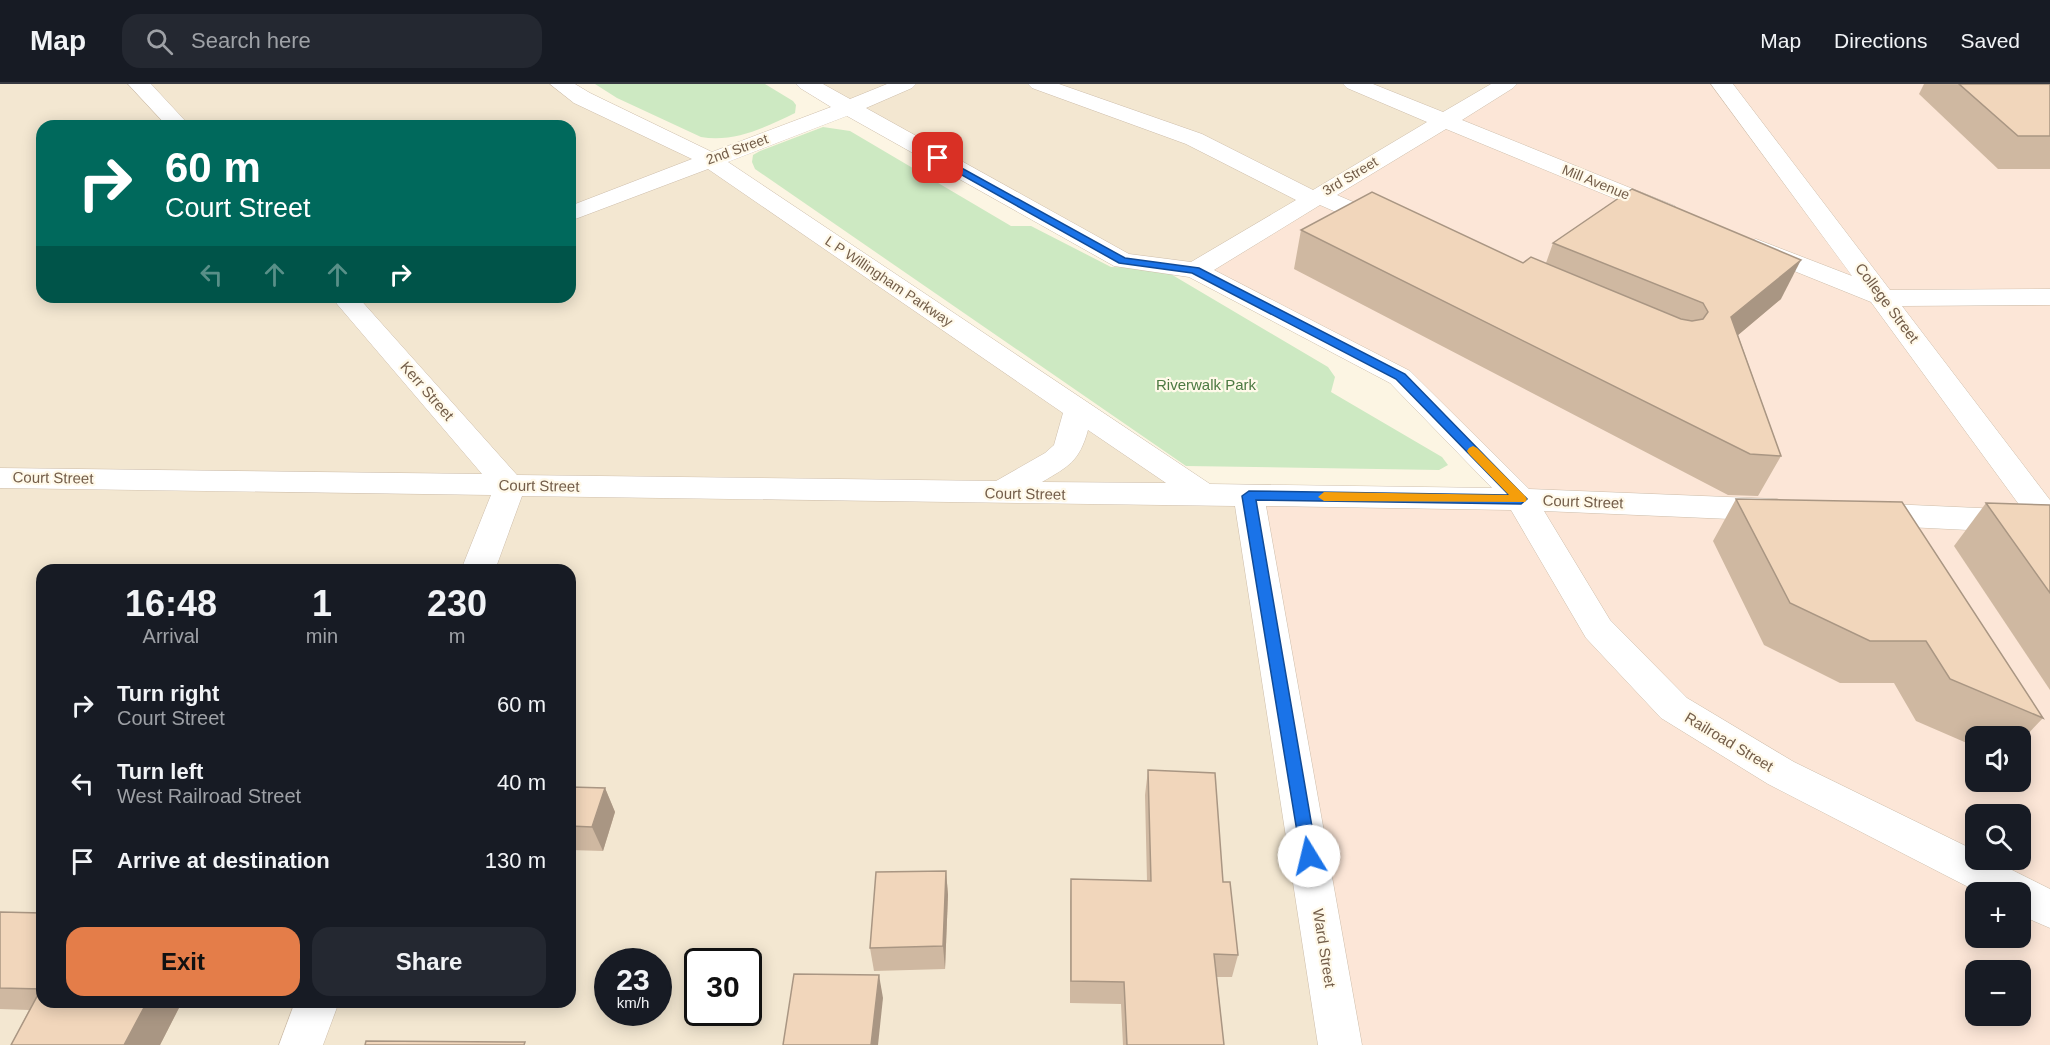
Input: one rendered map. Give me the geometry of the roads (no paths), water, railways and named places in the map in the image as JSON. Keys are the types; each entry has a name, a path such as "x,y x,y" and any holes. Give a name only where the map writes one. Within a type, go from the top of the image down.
{"street":[{"path":"139,84 173,120"},
{"name":"L P Willingham Parkway","path":"561,84 582,98 709,159 1206,496"},
{"path":"807,84 1123,261 1195,270"},
{"name":"2nd Street","path":"576,212 905,84"},
{"path":"1039,84 1194,139 1316,197 1413,237"},
{"name":"Mill Avenue","path":"1354,84 1685,218"},
{"name":"3rd Street","path":"1195,270 1506,84"},
{"name":"College Street","path":"1722,84 2050,522"},
{"path":"1740,241 1884,298 2050,297"},
{"name":"Railroad Street","path":"1195,270 1401,376 1521,499 1598,629 1674,708 1781,773 1997,882"},
{"name":"Kerr Street","path":"354,303 510,486"},
{"path":"1000,493 1056,460 1068,449 1079,410"},
{"name":"Court Street","path":"0,478 1521,499 1803,511"},
{"path":"480,564 510,486"},
{"name":"Ward Street","path":"1249,496 1340,1045"},
{"path":"1839,513 2050,522"},
{"name":"Railroad Street","path":"2031,899 2050,909"},
{"path":"301,1045 315,1008"}],"park label":[{"name":"Riverwalk Park","path":"1206,385"}]}
